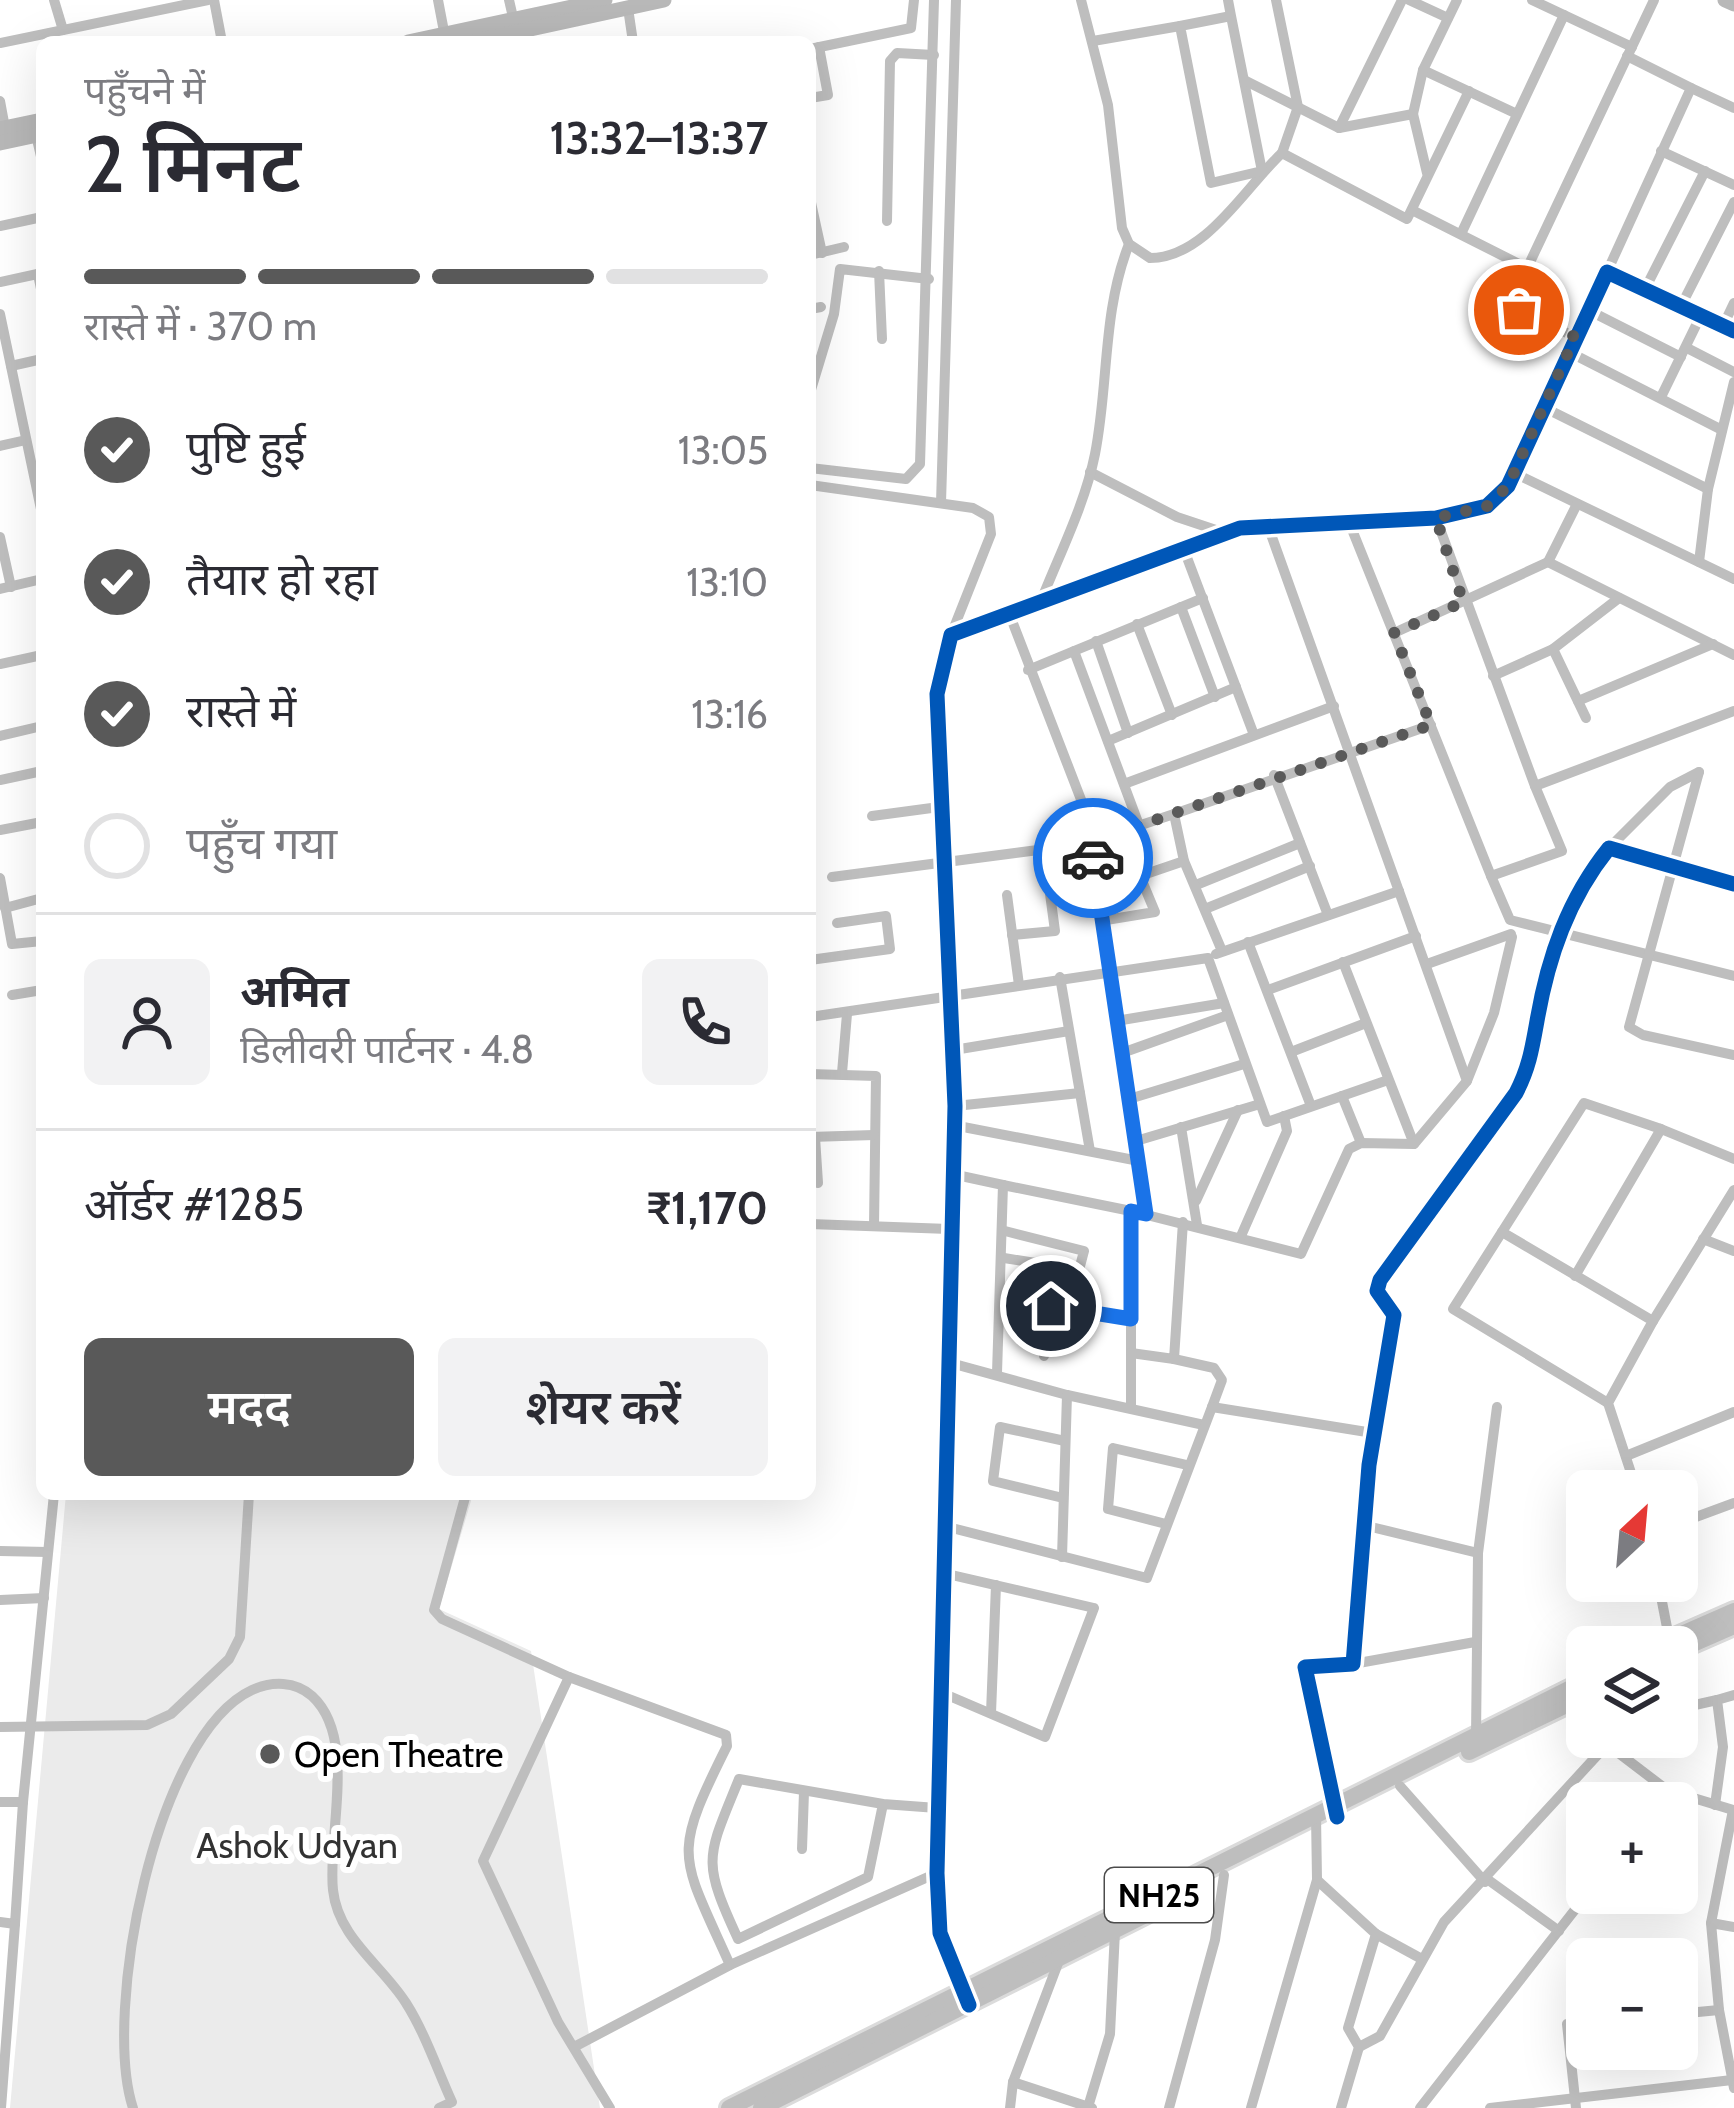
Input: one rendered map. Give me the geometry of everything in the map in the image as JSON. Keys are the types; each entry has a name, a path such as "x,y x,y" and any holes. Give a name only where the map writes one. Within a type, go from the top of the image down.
{"main road":[{"path":"1698,1630 1734,1611"},
{"path":"1698,1636 1734,1625"},
{"name":"NH25","path":"728,2108 1115,1931 1566,1691"},
{"name":"NH25","path":"761,2108 966,1998 1326,1817 1566,1705"}],"street":[{"path":"54,0 63,30"},
{"path":"0,44 211,0 220,36"},
{"path":"439,0 446,36"},
{"path":"509,0 515,26"},
{"path":"488,36 605,0"},
{"path":"458,36 664,0"},
{"path":"816,48 911,28 914,0"},
{"path":"913,498 929,279 934,0"},
{"path":"940,502 956,0"},
{"path":"1041,601 1090,472 1114,283 1129,244 1093,41 1081,0"},
{"path":"1228,0 1262,171"},
{"path":"1129,244 1150,258 1184,248 1234,205 1282,153 1298,107 1278,0"},
{"path":"1339,128 1405,0 1448,18"},
{"path":"1427,173 1413,114 1423,70 1457,0"},
{"path":"1532,0 1734,109"},
{"path":"1575,337 1519,310 1514,296 1654,0"},
{"path":"1725,0 1734,4"},
{"path":"628,8 632,36"},
{"path":"1461,235 1564,15"},
{"path":"1093,41 1231,16"},
{"path":"1180,26 1211,183 1262,171"},
{"path":"887,221 890,61 897,53 934,55"},
{"path":"816,55 828,94 816,97"},
{"path":"1423,70 1517,114"},
{"path":"1244,80 1339,128 1413,114"},
{"path":"951,635 1225,533 1268,526 1436,518 1487,506 1514,472 1691,88"},
{"path":"1282,153 1408,219 1469,91"},
{"path":"0,101 2,133 36,130"},
{"path":"1661,151 1734,185"},
{"path":"1646,289 1705,172"},
{"path":"1682,306 1734,202"},
{"path":"1412,210 1527,268"},
{"path":"0,226 36,218"},
{"path":"816,254 844,247"},
{"path":"816,374 832,325 840,269 929,279"},
{"path":"879,272 882,339"},
{"path":"1607,272 1729,328 1734,303"},
{"path":"0,282 36,274"},
{"path":"1588,310 1734,372"},
{"path":"0,314 36,480"},
{"path":"1661,397 1701,315"},
{"path":"1569,352 1722,430"},
{"path":"11,366 36,360"},
{"path":"1699,562 1708,489 1734,382"},
{"path":"0,400 17,397"},
{"path":"1541,406 1708,489"},
{"path":"0,446 26,440"},
{"path":"816,469 890,481 917,471"},
{"path":"1090,472 1177,517 1225,533"},
{"path":"1514,472 1734,579"},
{"path":"816,486 973,508 993,525 951,635 937,694 940,862 955,1106 937,1873 940,1933 966,1998"},
{"path":"1394,633 1548,562 1577,504"},
{"path":"1436,518 1463,602 1562,851 1491,876"},
{"path":"1349,522 1510,920 1512,938 1494,1013 1467,1081 1414,1144"},
{"path":"1268,526 1467,1081"},
{"path":"0,537 5,588 36,580"},
{"path":"1183,547 1254,734"},
{"path":"1548,562 1734,655"},
{"path":"1028,670 1203,598"},
{"path":"1493,676 1553,649 1619,598"},
{"path":"1181,607 1215,697"},
{"path":"1009,613 1094,842 1106,971 1146,1214"},
{"path":"1137,623 1172,715"},
{"path":"1096,641 1128,733"},
{"path":"1578,701 1713,644"},
{"path":"1553,649 1586,718"},
{"path":"1074,651 1139,825"},
{"path":"0,664 36,656"},
{"path":"1108,741 1236,687"},
{"path":"1124,784 1334,706"},
{"path":"1535,786 1734,711"},
{"path":"832,878 1094,842 1274,775 1431,725"},
{"path":"0,736 36,727"},
{"path":"0,780 36,772"},
{"path":"1354,1664 1373,1433 1394,1315 1377,1291 1380,1280 1516,1094 1533,1062 1557,931 1580,884 1670,787 1699,772 1630,1027 1642,1035 1734,1054"},
{"path":"1274,775 1328,915"},
{"path":"872,816 939,807"},
{"path":"1174,814 1184,861 1222,951"},
{"path":"0,830 36,824"},
{"path":"1196,885 1300,843"},
{"path":"1609,848 1734,884"},
{"path":"1012,934 1055,931 1044,849"},
{"path":"1098,889 1184,861"},
{"path":"1205,909 1310,866"},
{"path":"1100,921 1155,913 1140,876"},
{"path":"0,878 12,944 36,942"},
{"path":"816,1017 1208,958 1399,891"},
{"path":"1007,895 1019,985"},
{"path":"5,908 36,900"},
{"path":"816,959 890,949 886,916 837,923"},
{"path":"1510,920 1734,976"},
{"path":"1268,990 1416,936"},
{"path":"1426,964 1512,938"},
{"path":"1248,942 1311,1106"},
{"path":"1208,958 1267,1122 1388,1080"},
{"path":"1343,962 1414,1144"},
{"path":"1060,977 1090,1151"},
{"path":"12,995 36,991"},
{"path":"1116,1021 1226,1009"},
{"path":"1121,1053 1226,1009"},
{"path":"842,1073 847,1014"},
{"path":"1291,1052 1366,1023"},
{"path":"954,1050 1070,1031"},
{"path":"1129,1099 1244,1064"},
{"path":"816,1074 876,1076 874,1226"},
{"path":"955,1106 1080,1093"},
{"path":"1342,1096 1361,1143"},
{"path":"1630,1470 1608,1402 1454,1309 1583,1103 1734,1159"},
{"path":"1136,1141 1260,1104"},
{"path":"1196,1201 1238,1110"},
{"path":"1241,1236 1287,1131 1284,1116"},
{"path":"952,1125 1139,1161"},
{"path":"1181,1127 1197,1225"},
{"path":"1575,1276 1661,1129"},
{"path":"816,1137 874,1136"},
{"path":"952,1174 1197,1225 1301,1253 1349,1149 1361,1143 1414,1144"},
{"path":"816,1175 818,1183"},
{"path":"997,1372 1004,1185"},
{"path":"1608,1402 1734,1190"},
{"path":"1130,1407 1131,1211"},
{"path":"1174,1359 1183,1222"},
{"path":"816,1224 950,1229"},
{"path":"1004,1258 1079,1270 1084,1251 1005,1231"},
{"path":"1502,1232 1653,1321"},
{"path":"1703,1239 1734,1251"},
{"path":"1001,1298 1131,1319"},
{"path":"1044,1356 1051,1306"},
{"path":"944,1526 1147,1578 1222,1380 1214,1368 1131,1353"},
{"path":"946,1362 1204,1425"},
{"path":"1062,1557 1067,1395"},
{"path":"1212,1407 1373,1433"},
{"path":"1476,1736 1478,1553 1497,1407"},
{"path":"1626,1456 1734,1412"},
{"path":"1064,1498 993,1481 1000,1427 1065,1441"},
{"path":"1166,1524 1108,1509 1113,1448 1187,1465"},
{"path":"1,2108 23,1802 52,1500"},
{"path":"0,1727 160,1721 230,1659 240,1637 249,1500"},
{"path":"464,1500 434,1610 442,1619 569,1676 726,1735 727,1745 692,1815 686,1851 689,1874 730,1965"},
{"path":"1698,1516 1734,1503"},
{"path":"1364,1525 1478,1553"},
{"path":"0,1551 48,1552"},
{"path":"940,1692 1045,1737 1094,1608 943,1573"},
{"path":"991,1713 996,1586"},
{"path":"0,1600 44,1598"},
{"path":"1251,2108 1317,1880 1326,1817 1305,1667 1354,1664 1475,1642"},
{"path":"569,1676 483,1861 574,2047 610,2108"},
{"path":"133,2108 125,2045 129,1958 137,1904 167,1808 214,1719 249,1691 279,1683 305,1691 330,1722 338,1771 333,1892 357,1945 409,2008 452,2102 439,2108"},
{"path":"1698,1704 1734,1695"},
{"path":"1715,1805 1729,1732 1717,1700"},
{"path":"1341,2108 1360,2047 1380,2036 1444,1922 1596,1758"},
{"path":"1630,1758 1658,1782"},
{"path":"883,1804 868,1877 738,1939 711,1882 708,1855 739,1779 883,1804 938,1808"},
{"path":"1400,1786 1486,1880 1559,1931"},
{"path":"802,1849 804,1792"},
{"path":"1490,2108 1733,2084 1718,2010 1711,1923 1728,1861 1734,1810 1698,1800"},
{"path":"0,1802 23,1802"},
{"path":"574,2047 730,1965 937,1873"},
{"path":"1169,2108 1215,1940 1223,1875"},
{"path":"1317,1880 1376,1934 1420,1958"},
{"path":"1420,2108 1572,1914"},
{"path":"0,1922 15,1924"},
{"path":"1711,1923 1734,1927"},
{"path":"1012,2082 1090,2107 1110,2034 1115,1931"},
{"path":"1360,2047 1348,2027 1376,1934"},
{"path":"1010,2108 1012,2082 1060,1958"},
{"path":"1698,2012 1718,2010"},
{"path":"1572,2070 1575,2103"}],"green space":[{"name":"Ashok Udyan","path":"65,1500 471,1500 439,1609 531,1651 600,2108 10,2108"}],"cycle path":[{"path":"969,2005 940,1933 937,1873 955,1106 937,694 951,635 1240,528 1436,518 1487,506 1508,486 1607,272 1734,331"},
{"path":"1337,1817 1305,1667 1353,1664 1369,1465 1394,1315 1377,1291 1380,1280 1516,1093 1530,1058 1547,974 1562,930 1609,848 1734,884"}],"way so far":[{"path":"1093,858 1091,842 1274,775 1431,725 1394,633 1463,602 1436,518 1487,506 1508,486 1575,337 1519,310"}],"place":[{"name":"Open Theatre","path":"270,1754"}],"route":[{"path":"1051,1306 1131,1319 1131,1211 1146,1214 1106,971 1093,858"}]}
